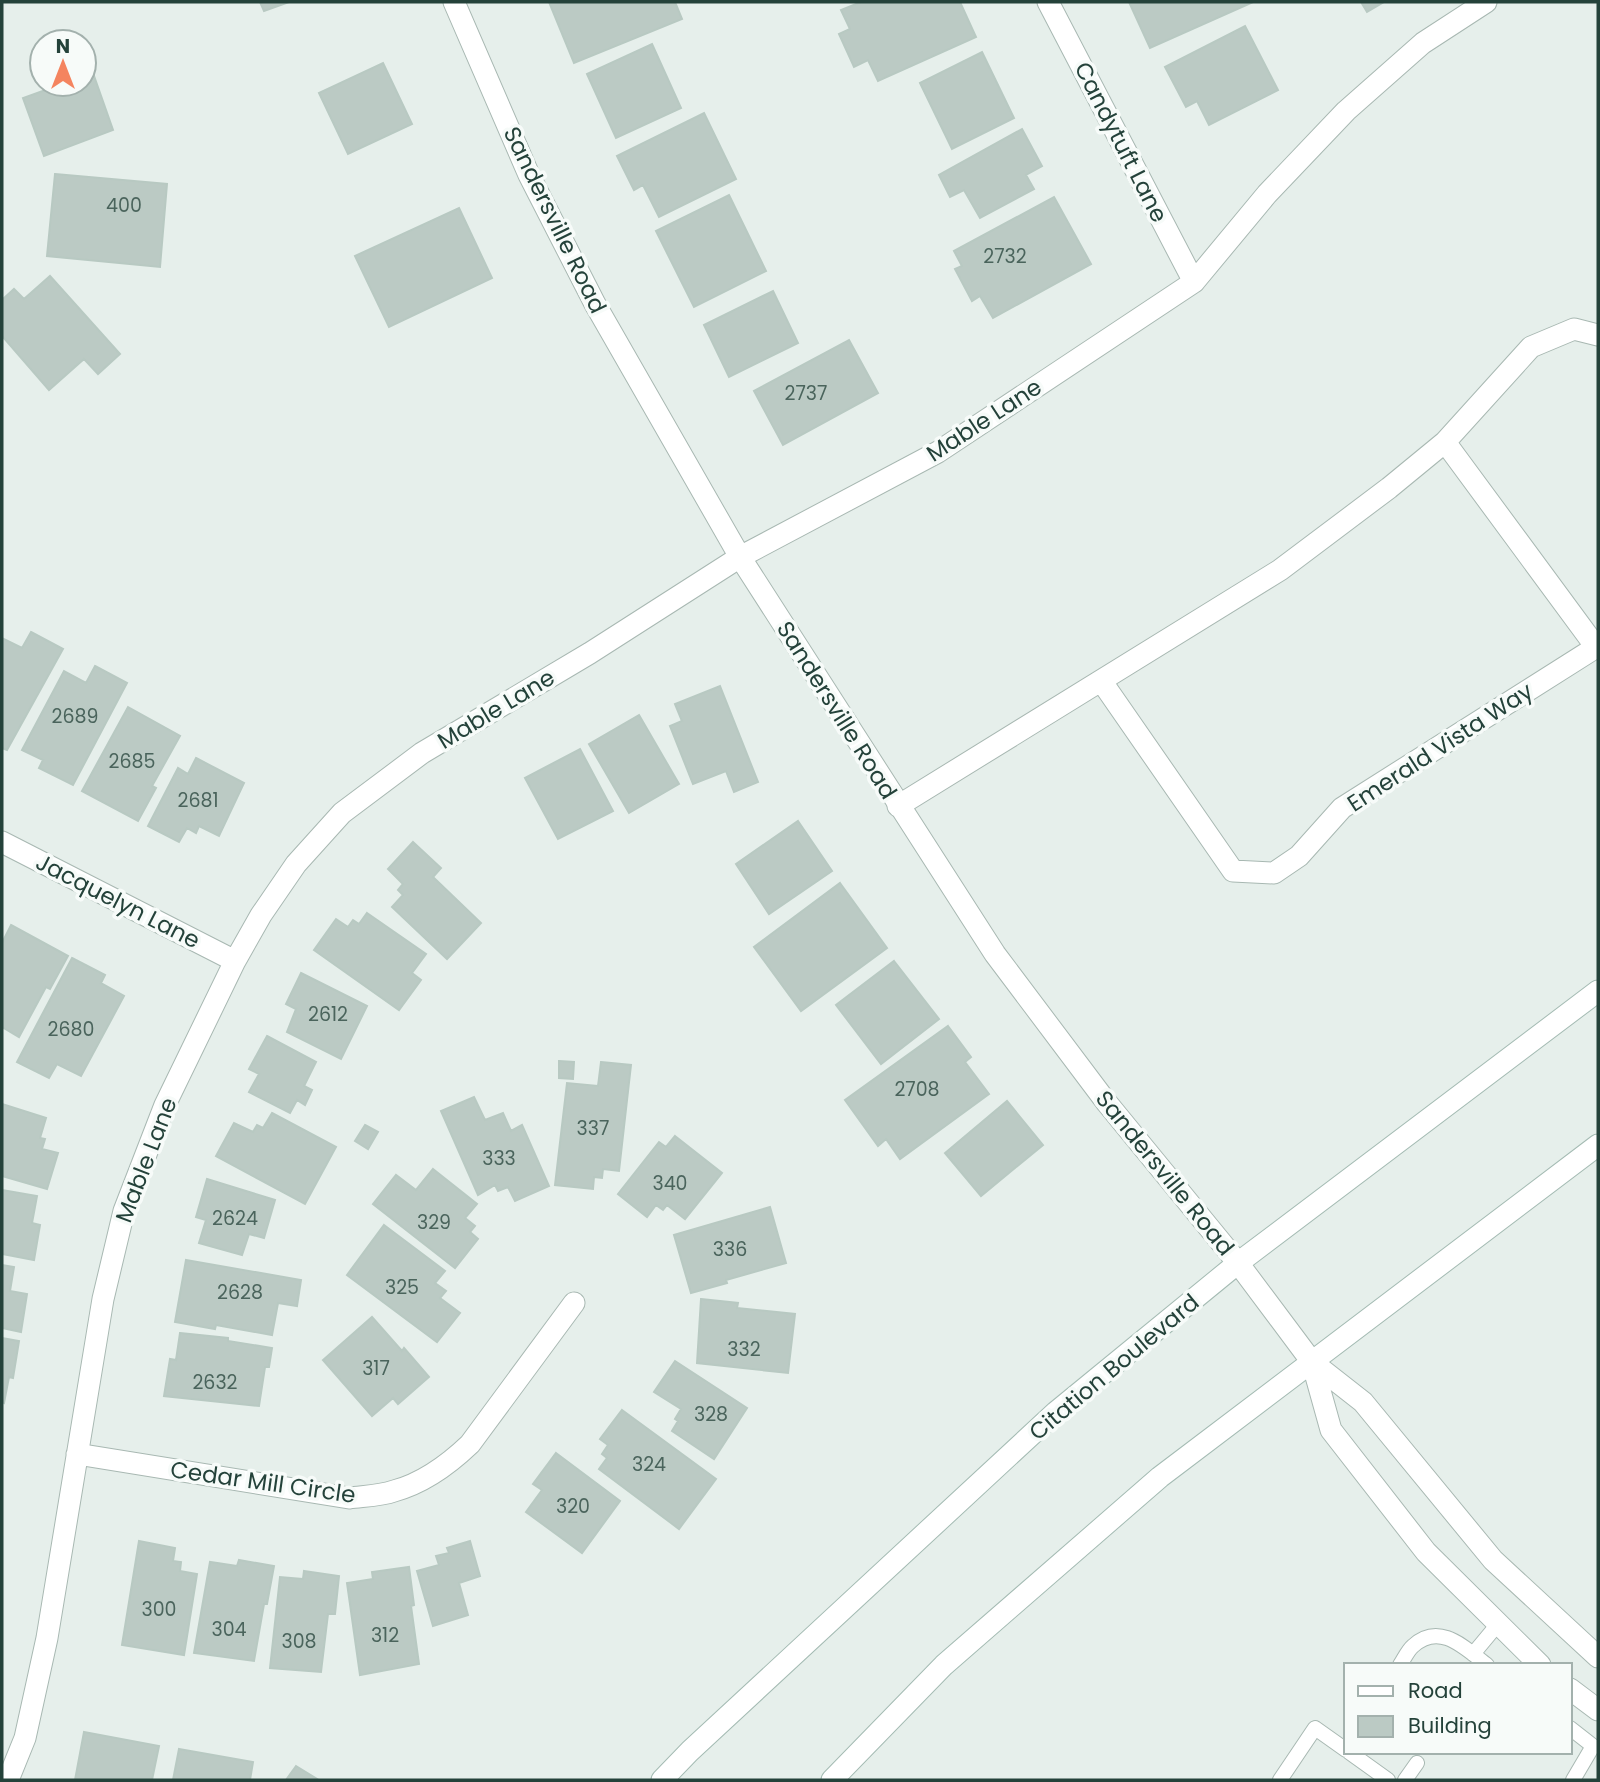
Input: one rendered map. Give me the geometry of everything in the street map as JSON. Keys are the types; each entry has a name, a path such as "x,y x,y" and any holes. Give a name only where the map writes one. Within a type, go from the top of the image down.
{"street":[{"name":"Sandersville Road","path":"454,2 529,175 595,304 740,557 898,807 995,954 1107,1103 1238,1263 1312,1362 1363,1402 1493,1560 1598,1657"},
{"name":"Candytuft Lane","path":"1048,2 1194,282"},
{"name":"Mable Lane","path":"8,1780 25,1738 47,1638 103,1299 124,1211 165,1105 235,961 261,915 296,864 341,813 422,753 590,653 740,557 938,452 1194,282 1267,194 1346,111 1423,43 1486,2"},
{"path":"898,807 1280,570 1445,442 1531,346 1574,328 1598,335"},
{"path":"1445,442 1597,646"},
{"name":"Emerald Vista Way","path":"1102,682 1233,871 1274,873 1299,856 1342,808 1597,646"},
{"name":"Jacquelyn Lane","path":"2,842 235,961"},
{"name":"Citation Boulevard","path":"662,1780 1056,1412 1238,1263 1598,992"},
{"path":"832,1780 944,1665 1160,1477 1598,1145"},
{"name":"Cedar Mill Circle","path":"77,1454 349,1498 394,1492 432,1476 470,1444 574,1303"},
{"name":"Sandersville Road","path":"1312,1362 1331,1430 1426,1552 1538,1663"},
{"path":"1572,1690 1598,1710"}],"lane":[{"path":"1473,1654 1498,1624"},
{"path":"1401,1663 1413,1645 1432,1636 1451,1637 1484,1663"},
{"path":"1280,1780 1315,1728 1344,1748"},
{"path":"1572,1730 1593,1746 1573,1780"},
{"path":"1352,1754 1388,1780"},
{"path":"1405,1780 1417,1763"}],"building":[{"path":"260,2 289,2 264,11"},
{"path":"549,2 675,2 682,19 574,63"},
{"path":"861,2 960,2 976,37 878,81 868,60 854,67 839,34 850,29 841,10"},
{"path":"1129,2 1253,2 1150,48"},
{"path":"1361,2 1384,2 1367,12"},
{"path":"1245,26 1278,90 1209,125 1197,101 1186,107 1165,67"},
{"path":"652,44 681,108 616,138 587,74"},
{"path":"982,52 1014,118 952,149 920,83"},
{"path":"383,63 412,124 348,154 319,93"},
{"path":"98,87 113,130 44,156 23,98 98,98"},
{"path":"704,113 736,179 659,217 643,185 634,190 617,156"},
{"path":"1022,129 1042,166 1026,175 1034,189 980,218 964,190 950,197 939,175"},
{"path":"55,174 167,184 160,267 47,256"},
{"path":"729,195 766,271 694,307 656,231"},
{"path":"1054,197 1091,264 993,318 980,296 972,301 955,269 962,266 954,251"},
{"path":"459,208 492,278 389,327 355,256"},
{"path":"50,276 120,354 98,374 84,359 49,390 2,336 2,300 14,289 24,299"},
{"path":"773,291 798,343 729,377 704,325"},
{"path":"849,340 878,393 783,445 754,391"},
{"path":"31,632 63,649 7,750 2,748 2,638 22,648"},
{"path":"95,666 127,683 73,785 39,768 43,760 22,750 64,671 86,683"},
{"path":"720,686 758,782 734,792 726,771 693,784 670,726 682,721 675,704"},
{"path":"128,707 180,736 152,786 156,788 138,821 82,791"},
{"path":"639,715 679,784 629,813 589,744"},
{"path":"580,749 613,811 558,839 525,778"},
{"path":"196,758 244,783 219,836 199,826 196,833 187,828 179,842 148,826 178,768 188,774"},
{"path":"798,821 832,871 769,914 736,864"},
{"path":"413,842 441,868 433,877 481,923 447,959 392,907 403,895 398,890 403,884 388,869"},
{"path":"840,883 887,948 801,1011 754,947"},
{"path":"367,913 426,954 412,973 421,980 399,1010 314,950 336,919 348,927 353,920 359,924"},
{"path":"11,925 68,956 50,989 46,987 19,1037 2,1027 2,943"},
{"path":"72,958 105,975 101,983 124,996 81,1076 57,1064 49,1078 17,1062"},
{"path":"894,961 939,1019 881,1064 836,1005"},
{"path":"301,973 367,1006 341,1059 287,1032 296,1009 286,1004"},
{"path":"948,1026 971,1057 965,1062 989,1094 900,1159 886,1139 878,1146 845,1100"},
{"path":"267,1036 316,1062 304,1086 312,1090 305,1105 297,1100 290,1113 249,1092 259,1074 249,1069"},
{"path":"559,1061 574,1062 573,1079 559,1078"},
{"path":"601,1062 631,1065 619,1171 603,1169 602,1178 594,1177 593,1189 555,1185 567,1083 598,1086"},
{"path":"474,1097 485,1120 503,1113 511,1131 522,1125 549,1186 515,1201 508,1187 498,1191 495,1185 478,1195 441,1111"},
{"path":"1007,1101 1043,1145 981,1196 945,1153"},
{"path":"2,1104 46,1118 40,1138 45,1139 42,1149 58,1153 47,1189 2,1176"},
{"path":"272,1113 336,1147 305,1204 216,1156 234,1123 253,1132 257,1125 263,1128"},
{"path":"365,1125 378,1132 368,1149 355,1141"},
{"path":"675,1136 722,1173 685,1219 667,1205 663,1210 656,1205 647,1217 618,1194 659,1142 666,1147"},
{"path":"433,1169 477,1204 465,1218 475,1226 470,1232 478,1239 455,1268 373,1204 396,1175 416,1190"},
{"path":"207,1179 275,1200 264,1238 249,1234 242,1255 199,1243 206,1220 196,1217"},
{"path":"2,1190 37,1196 32,1223 40,1225 34,1260 2,1254"},
{"path":"770,1207 786,1263 691,1293 674,1235"},
{"path":"384,1225 445,1271 435,1283 446,1291 440,1298 460,1313 437,1342 347,1275"},
{"path":"186,1260 301,1280 297,1306 278,1303 272,1335 216,1325 215,1329 175,1322"},
{"path":"2,1265 14,1267 10,1291 27,1294 21,1332 2,1328"},
{"path":"701,1299 738,1303 737,1308 795,1314 788,1373 697,1363"},
{"path":"372,1317 429,1377 398,1404 393,1398 372,1416 323,1360"},
{"path":"180,1333 228,1338 228,1341 272,1348 269,1367 265,1367 259,1406 164,1396 170,1359 176,1360"},
{"path":"2,1338 19,1341 13,1378 9,1377 4,1403 2,1402"},
{"path":"675,1361 747,1408 714,1459 672,1431 681,1409 654,1392"},
{"path":"622,1410 716,1479 679,1529 599,1469 607,1458 602,1454 608,1445 600,1439"},
{"path":"556,1453 620,1501 582,1553 526,1512 542,1490 533,1484"},
{"path":"139,1541 175,1548 173,1561 181,1562 180,1571 197,1574 184,1655 122,1645"},
{"path":"470,1541 480,1576 459,1583 468,1615 433,1626 417,1571 439,1565 436,1556 449,1553 447,1548"},
{"path":"239,1560 274,1566 254,1661 194,1653 210,1562 237,1566"},
{"path":"409,1567 419,1664 360,1675 347,1583 373,1579 372,1572"},
{"path":"304,1571 339,1576 335,1614 328,1614 321,1672 270,1668 280,1577 303,1579"},
{"path":"84,1732 159,1746 152,1780 75,1780"},
{"path":"179,1749 253,1762 250,1780 173,1780"},
{"path":"296,1766 317,1779 286,1780"}]}
